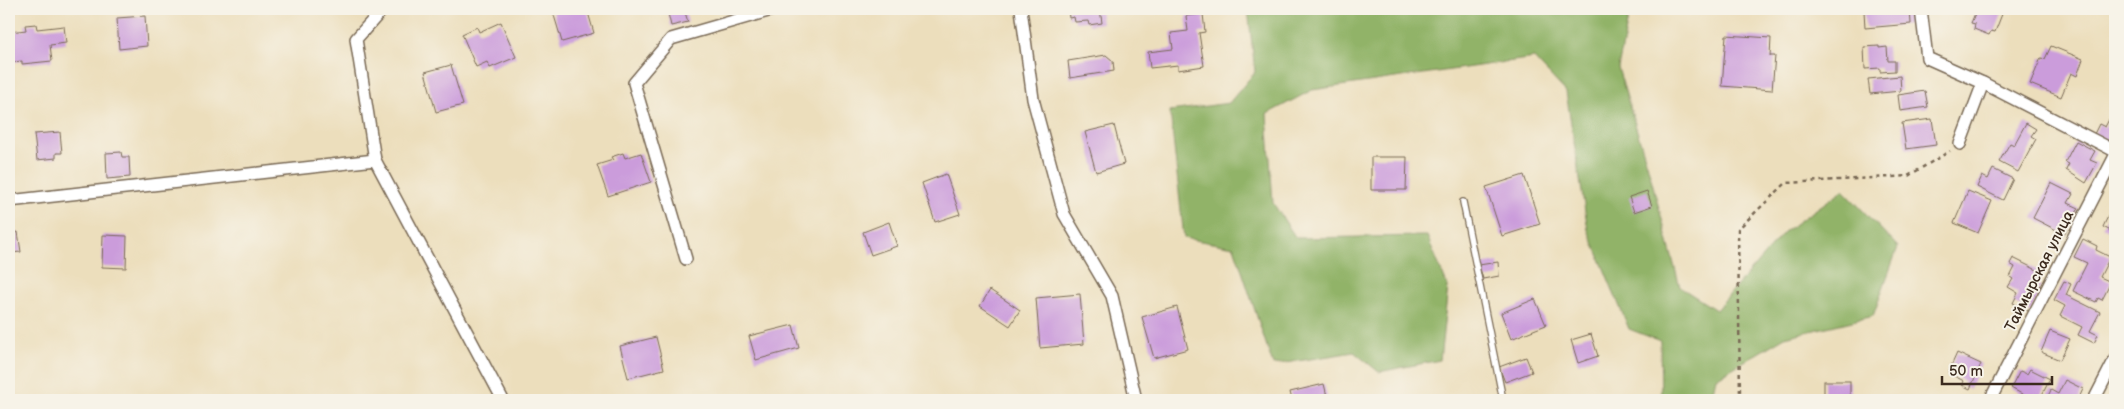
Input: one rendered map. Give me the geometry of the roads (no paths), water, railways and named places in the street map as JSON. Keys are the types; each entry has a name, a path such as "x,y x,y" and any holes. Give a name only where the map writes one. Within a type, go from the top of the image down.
{"street":[{"path":"383,9 356,39 375,160 503,400"},
{"path":"686,259 634,83 672,38 775,9"},
{"path":"1021,9 1033,99 1064,214 1112,296 1136,400"},
{"path":"1921,9 1927,58 1983,83 2115,151"},
{"path":"1960,144 1983,83"},
{"name":"Таймырская улица","path":"1990,400 2115,156"},
{"path":"9,201 375,160"},
{"path":"2094,400 2115,359"}],"lane":[{"path":"1463,202 1503,400"}]}
